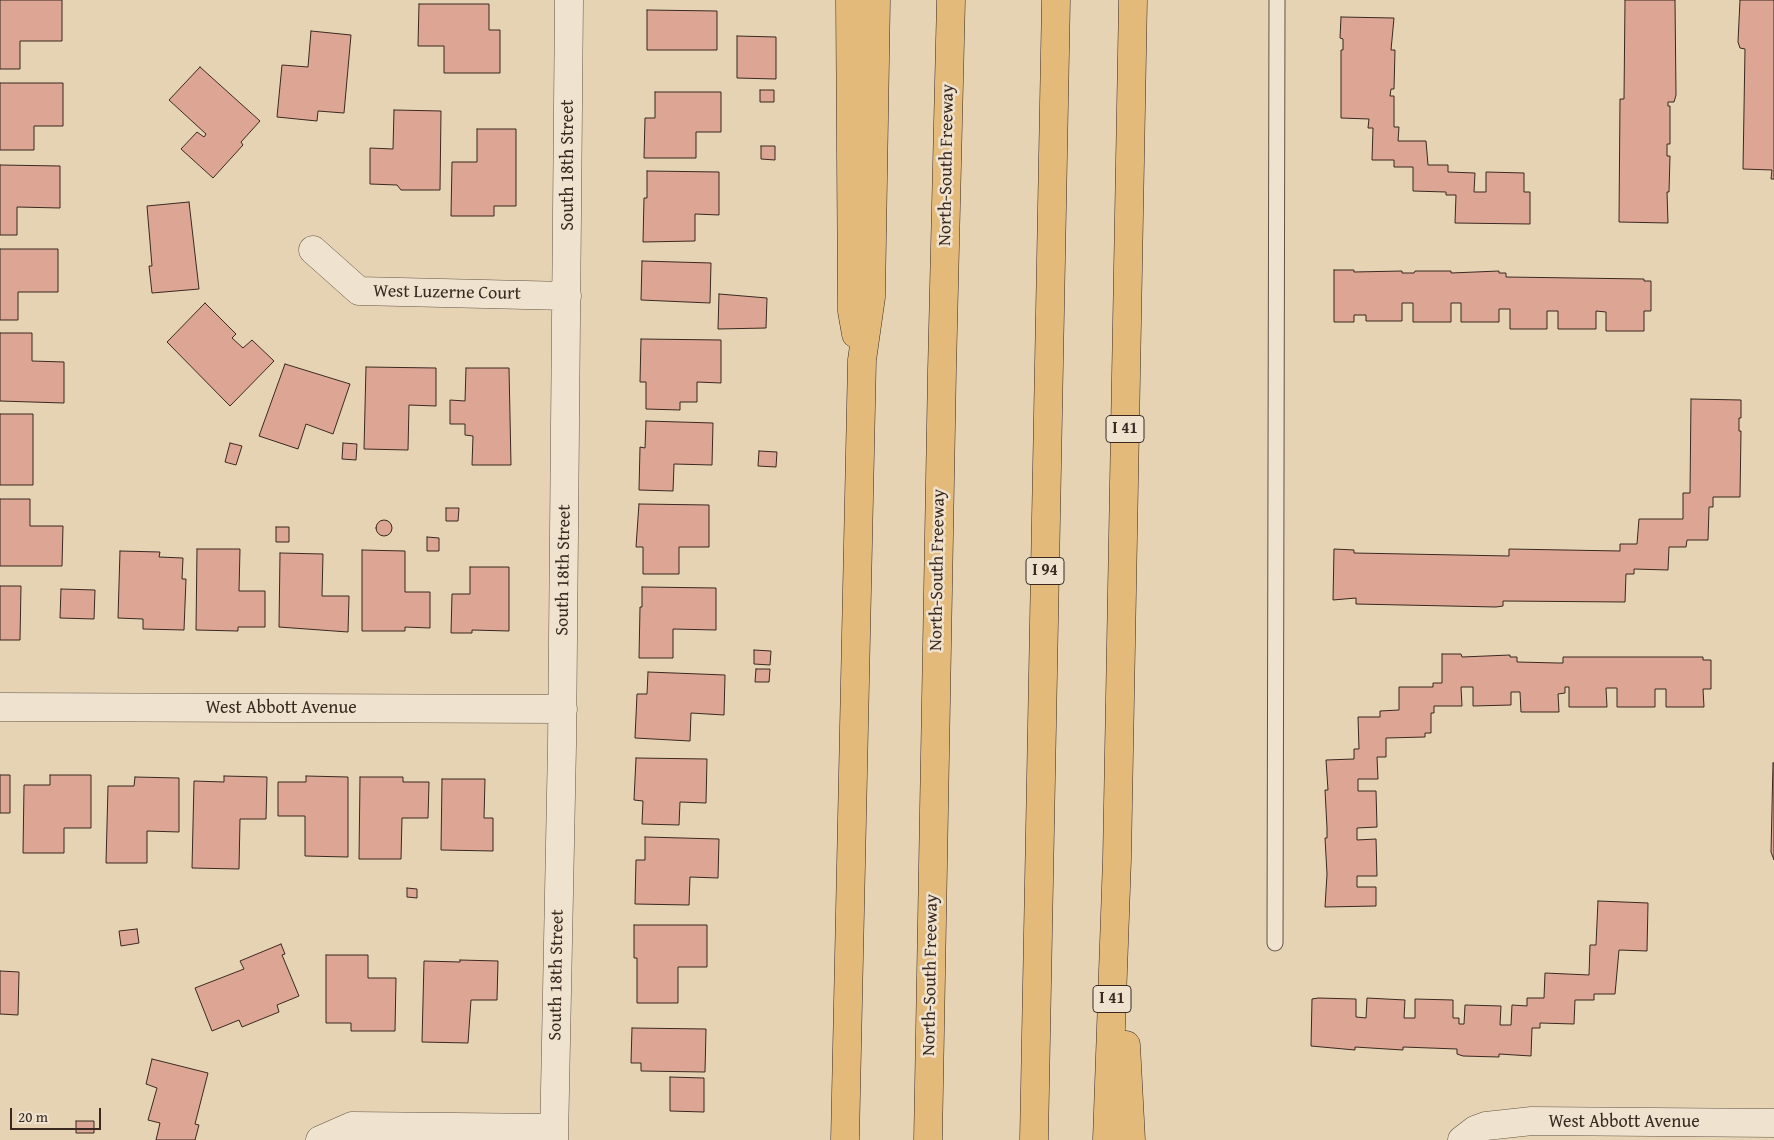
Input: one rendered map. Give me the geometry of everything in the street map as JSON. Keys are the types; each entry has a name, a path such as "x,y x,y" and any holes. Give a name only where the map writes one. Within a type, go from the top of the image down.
{"highway":[{"path":"850,0 852,310 862,360"},
{"path":"845,1140 862,360 871,298 876,0"},
{"name":"North-South Freeway","path":"928,1140 941,380 951,0"},
{"name":"I 94","path":"1034,1140 1056,0"},
{"name":"I 41","path":"1107,1140 1117,859 1133,0"},
{"path":"1117,859 1131,1140"}],"street":[{"name":"South 18th Street","path":"554,1134 562,709 567,296 568,0"},
{"name":"West Luzerne Court","path":"314,250 359,291 567,296"},
{"name":"West Abbott Avenue","path":"0,707 562,709"},
{"name":"West Abbott Avenue","path":"1469,1135 1505,1123 1532,1121 1774,1123"},
{"path":"320,1140 352,1126 554,1134"}],"lane":[{"path":"1275,943 1277,0"}],"building":[{"path":"0,0 62,0 62,41 20,41 20,69 0,69"},
{"path":"1625,0 1675,0 1676,95 1674,102 1668,102 1668,106 1670,106 1670,144 1667,144 1667,156 1670,156 1669,192 1667,192 1668,223 1619,222 1620,99 1624,99"},
{"path":"1740,0 1774,0 1774,179 1771,179 1772,170 1743,169 1745,49 1740,48 1738,42"},
{"path":"419,4 489,4 489,30 500,30 500,73 444,73 444,46 418,46"},
{"path":"647,10 717,11 717,50 647,50"},
{"path":"1341,17 1394,18 1391,50 1395,50 1394,89 1391,89 1390,96 1394,96 1394,127 1399,127 1398,141 1426,141 1428,165 1448,165 1448,172 1475,173 1474,192 1486,192 1486,172 1524,173 1524,192 1530,192 1530,224 1455,223 1456,195 1446,195 1446,192 1413,191 1413,167 1394,167 1394,160 1372,160 1373,128 1368,128 1369,119 1341,118 1341,50 1343,50 1343,39 1340,38"},
{"path":"311,31 351,35 344,113 318,111 317,121 277,117 282,65 308,67"},
{"path":"737,36 776,37 776,79 737,78"},
{"path":"200,67 260,121 241,142 243,145 213,178 181,149 197,132 204,137 206,134 169,100"},
{"path":"0,83 63,83 63,126 34,126 34,150 0,150"},
{"path":"760,90 774,90 774,102 760,102"},
{"path":"655,92 721,92 721,132 696,132 696,158 644,158 645,118 655,118"},
{"path":"394,110 441,111 440,190 401,190 397,185 370,184 370,148 393,149"},
{"path":"477,129 516,129 516,206 494,206 494,216 451,216 452,162 477,162"},
{"path":"761,146 775,146 775,160 761,159"},
{"path":"0,165 60,166 60,208 17,207 17,235 0,235"},
{"path":"647,171 719,172 719,215 695,214 695,241 643,242 644,198 647,198"},
{"path":"189,202 199,289 152,293 149,266 152,266 147,206"},
{"path":"0,249 58,249 58,292 18,292 18,320 0,320"},
{"path":"642,261 711,263 710,303 641,300"},
{"path":"1334,270 1354,270 1354,272 1402,271 1402,273 1414,273 1415,271 1451,271 1451,273 1499,271 1499,273 1506,273 1506,277 1644,279 1644,281 1651,281 1651,311 1644,311 1644,331 1606,331 1606,312 1596,311 1596,329 1558,329 1558,311 1547,311 1547,329 1510,329 1510,309 1499,309 1499,322 1461,322 1461,303 1451,303 1451,322 1413,322 1413,303 1402,303 1402,321 1366,321 1366,315 1354,315 1354,322 1334,322"},
{"path":"719,294 767,298 766,328 718,329"},
{"path":"205,303 236,334 232,338 243,348 252,340 274,361 230,406 167,342"},
{"path":"0,333 32,333 32,361 64,362 64,403 0,401"},
{"path":"641,339 721,340 721,383 697,382 697,402 680,402 680,410 646,409 646,382 640,382"},
{"path":"285,364 350,384 333,434 306,424 298,449 259,436"},
{"path":"366,367 436,368 436,406 409,405 408,450 364,449"},
{"path":"466,368 509,368 511,465 472,465 473,436 465,435 465,424 450,424 450,400 465,401"},
{"path":"1691,399 1741,400 1741,418 1739,418 1739,431 1741,431 1740,497 1713,497 1713,507 1709,507 1708,540 1687,540 1686,547 1669,547 1668,570 1634,569 1634,574 1626,574 1625,602 1503,601 1503,606 1496,607 1356,604 1356,598 1333,600 1334,549 1354,550 1354,553 1509,556 1509,549 1620,551 1620,544 1637,544 1639,519 1683,519 1683,493 1690,493"},
{"path":"0,414 33,414 33,485 0,485"},
{"path":"646,421 713,423 712,465 674,464 673,491 639,490 640,447 645,448"},
{"path":"230,443 242,446 236,465 225,462"},
{"path":"343,443 357,444 356,460 342,459"},
{"path":"759,451 777,452 776,467 758,466"},
{"path":"0,499 30,499 30,526 63,526 62,566 0,566"},
{"path":"639,504 709,505 709,547 679,547 679,574 643,574 643,547 636,547"},
{"path":"446,508 459,508 458,521 446,521"},
{"path":"381,520 387,520 392,525 390,534 381,536 376,531 376,525"},
{"path":"276,527 289,527 289,542 276,542"},
{"path":"427,537 439,538 439,551 427,551"},
{"path":"197,549 240,549 239,591 265,591 265,627 238,627 238,631 196,630"},
{"path":"362,550 405,551 405,592 430,592 430,628 405,627 405,631 362,631"},
{"path":"120,551 160,552 159,557 183,558 182,579 186,579 184,630 143,629 143,619 118,618"},
{"path":"280,553 323,554 322,596 349,596 348,632 279,627"},
{"path":"470,567 509,567 509,631 472,630 472,633 451,633 452,594 470,594"},
{"path":"0,586 21,586 20,640 0,640"},
{"path":"642,587 716,588 716,630 673,629 673,658 639,658"},
{"path":"61,589 95,590 94,619 60,618"},
{"path":"754,650 771,651 770,665 754,664"},
{"path":"1442,654 1461,654 1462,657 1510,655 1510,657 1517,657 1517,662 1558,663 1563,663 1563,657 1703,657 1703,660 1711,660 1711,689 1703,689 1704,707 1666,707 1666,689 1655,689 1655,707 1617,707 1617,688 1606,688 1607,707 1569,707 1569,687 1565,687 1565,693 1558,694 1559,712 1521,712 1520,692 1511,692 1511,705 1473,706 1473,687 1461,687 1462,706 1434,706 1434,713 1431,713 1431,733 1425,733 1425,737 1386,738 1386,757 1377,757 1378,779 1358,779 1358,791 1376,791 1377,827 1357,828 1357,840 1376,839 1377,876 1357,876 1357,887 1376,887 1376,906 1325,907 1327,874 1325,838 1327,838 1327,828 1325,790 1328,790 1326,760 1354,759 1354,749 1359,749 1358,717 1380,717 1380,711 1399,710 1399,687 1433,687 1433,683 1442,683"},
{"path":"756,669 770,669 769,682 755,682"},
{"path":"648,672 725,675 724,715 691,713 690,741 635,738 637,694 647,694"},
{"path":"636,758 707,759 706,803 680,802 679,825 642,824 643,801 634,800"},
{"path":"1774,763 1774,860 1771,852"},
{"path":"0,775 10,775 10,813 0,813"},
{"path":"50,775 91,775 91,828 64,828 64,853 23,853 24,785 50,785"},
{"path":"224,776 267,777 266,819 240,819 239,869 192,868 194,781 224,782"},
{"path":"306,776 348,777 348,857 305,856 305,816 278,816 278,782 306,782"},
{"path":"135,777 179,778 179,832 147,831 147,863 106,863 108,786 134,786"},
{"path":"360,777 403,777 403,782 429,782 428,818 402,818 401,859 359,859"},
{"path":"442,779 485,779 484,818 493,818 493,851 441,850"},
{"path":"645,837 719,839 718,878 690,877 689,905 635,904 636,860 645,860"},
{"path":"407,888 417,889 417,898 407,897"},
{"path":"1598,901 1648,903 1647,951 1619,950 1615,994 1594,994 1594,1000 1575,1000 1574,1024 1540,1023 1540,1028 1532,1028 1531,1056 1499,1054 1499,1057 1463,1056 1457,1054 1457,1049 1403,1047 1403,1050 1355,1047 1355,1050 1311,1046 1312,999 1318,998 1356,999 1356,1017 1366,1018 1367,998 1405,1000 1404,1018 1415,1018 1415,999 1453,1000 1453,1018 1459,1018 1459,1024 1464,1024 1465,1005 1501,1006 1500,1025 1511,1025 1512,1005 1527,1006 1527,998 1544,998 1545,973 1589,975 1590,945 1596,945"},
{"path":"634,925 707,925 707,967 678,967 678,1003 637,1003 637,958 634,958"},
{"path":"137,929 139,943 121,946 119,931"},
{"path":"281,944 285,954 282,955 299,996 277,1005 279,1012 242,1027 239,1020 212,1031 195,988 244,969 240,961"},
{"path":"326,955 368,955 368,978 396,978 395,1031 351,1031 351,1023 326,1023"},
{"path":"460,960 498,961 497,1000 471,1000 468,1043 422,1042 424,961 460,962"},
{"path":"0,971 19,972 18,1015 0,1014"},
{"path":"632,1028 706,1029 705,1072 641,1071 641,1063 631,1063"},
{"path":"152,1059 208,1073 195,1124 199,1125 195,1140 156,1140 160,1123 148,1120 157,1088 146,1084"},
{"path":"670,1077 704,1078 704,1112 670,1111"},
{"path":"76,1121 94,1121 94,1133 76,1133"}]}
